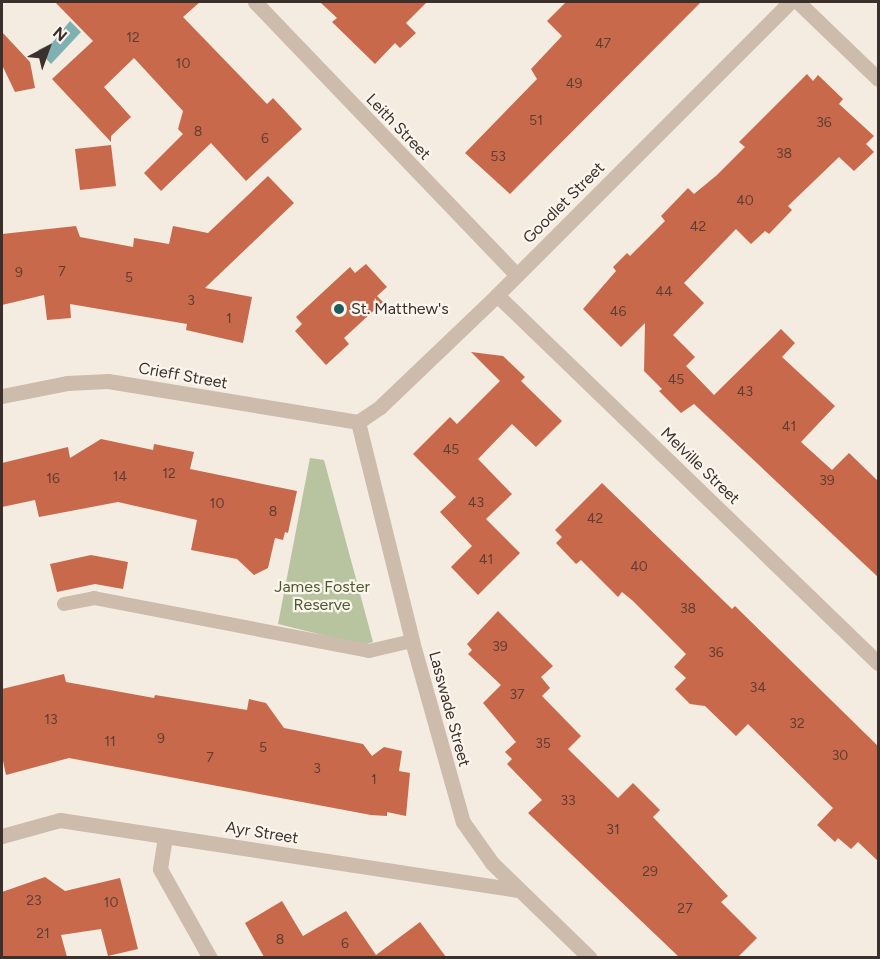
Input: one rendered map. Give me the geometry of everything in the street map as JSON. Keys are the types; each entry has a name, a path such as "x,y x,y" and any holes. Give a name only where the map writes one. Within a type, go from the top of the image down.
{"street":[{"name":"Leith Street","path":"255,2 517,275"},
{"name":"Goodlet Street","path":"358,422 380,407 497,295 790,2"},
{"path":"798,2 879,79"},
{"name":"Melville Street","path":"497,295 879,663"},
{"name":"Crieff Street","path":"2,396 67,383 108,381 358,422"},
{"name":"Lasswade Street","path":"358,422 412,641 463,822 475,843 518,890 590,957"},
{"name":"Ayr Street","path":"2,836 60,820 518,890"},
{"path":"165,837 160,869 210,957"}],"lane":[{"path":"64,604 94,598 369,651 412,641"}],"green space":[{"name":"James Foster Reserve","path":"310,458 324,460 373,642 363,645 278,624"}],"water":[{"path":"70,21 81,32 51,64 38,50 52,43"}],"building":[{"path":"55,2 200,2 183,17 267,104 273,98 302,129 246,181 211,143 161,191 144,173 183,134 178,129 183,111 134,58 104,87 131,117 111,136 111,142 52,79 93,41"},
{"path":"320,2 427,2 406,23 416,33 400,48 395,43 375,64 332,22 337,18"},
{"path":"566,2 701,2 510,194 465,153 537,79 531,69 562,36 547,21"},
{"path":"2,32 30,62 35,88 15,92 2,65"},
{"path":"807,74 813,81 818,75 843,99 839,104 874,136 866,144 874,152 854,171 839,157 788,206 792,210 769,234 765,231 751,244 736,229 684,283 704,303 673,335 695,357 686,366 714,395 781,329 795,343 782,357 835,406 801,442 832,470 849,453 879,482 879,578 694,404 681,413 659,391 662,389 644,371 645,323 621,347 583,309 616,271 613,267 627,253 630,256 665,221 661,216 688,188 694,194 717,175 745,147 739,142"},
{"path":"111,145 116,186 80,190 75,149"},
{"path":"268,176 294,203 205,288 252,297 243,343 186,330 187,324 70,304 71,318 47,320 44,295 2,305 2,234 76,226 80,237 133,247 134,238 169,244 173,226 208,233"},
{"name":"St. Matthew's","path":"366,264 387,287 377,296 383,302 344,338 349,344 326,365 295,331 302,324 296,317 350,267 355,273"},
{"path":"471,352 503,356 525,377 521,381 562,421 536,447 512,424 478,459 512,494 486,519 520,553 478,595 451,567 472,546 440,512 456,497 413,454 450,417 457,424 500,381"},
{"path":"101,439 153,450 154,444 194,452 190,469 297,491 288,533 285,532 283,540 275,538 268,568 254,575 237,559 191,550 197,520 118,502 39,517 35,500 2,507 2,463 68,447 70,458"},
{"path":"602,483 732,609 735,606 879,747 879,862 858,842 851,849 838,838 835,842 817,825 833,808 748,724 736,736 705,706 690,704 675,689 686,678 674,667 686,654 633,601 622,592 618,597 581,560 576,564 556,543 562,537 555,530"},
{"path":"91,555 128,562 123,589 95,584 57,592 50,564"},
{"path":"498,611 553,666 541,677 550,688 542,696 581,736 568,749 618,798 633,783 660,810 653,817 728,896 721,902 757,938 738,957 679,957 528,813 542,800 507,764 512,759 505,752 516,742 483,703 501,685 468,654 472,650 467,644"},
{"path":"64,674 66,682 154,698 155,695 247,710 249,699 266,703 284,728 363,744 372,756 384,747 402,751 399,771 410,773 406,816 387,812 387,816 371,815 69,758 6,775 2,756 2,689"},
{"path":"45,877 65,891 120,878 138,949 108,956 101,929 61,935 67,957 2,957 2,892"},
{"path":"282,901 303,936 346,911 376,955 420,922 446,957 264,957 245,923"}],"place":[{"name":"St. Matthew's","path":"339,309"}]}
